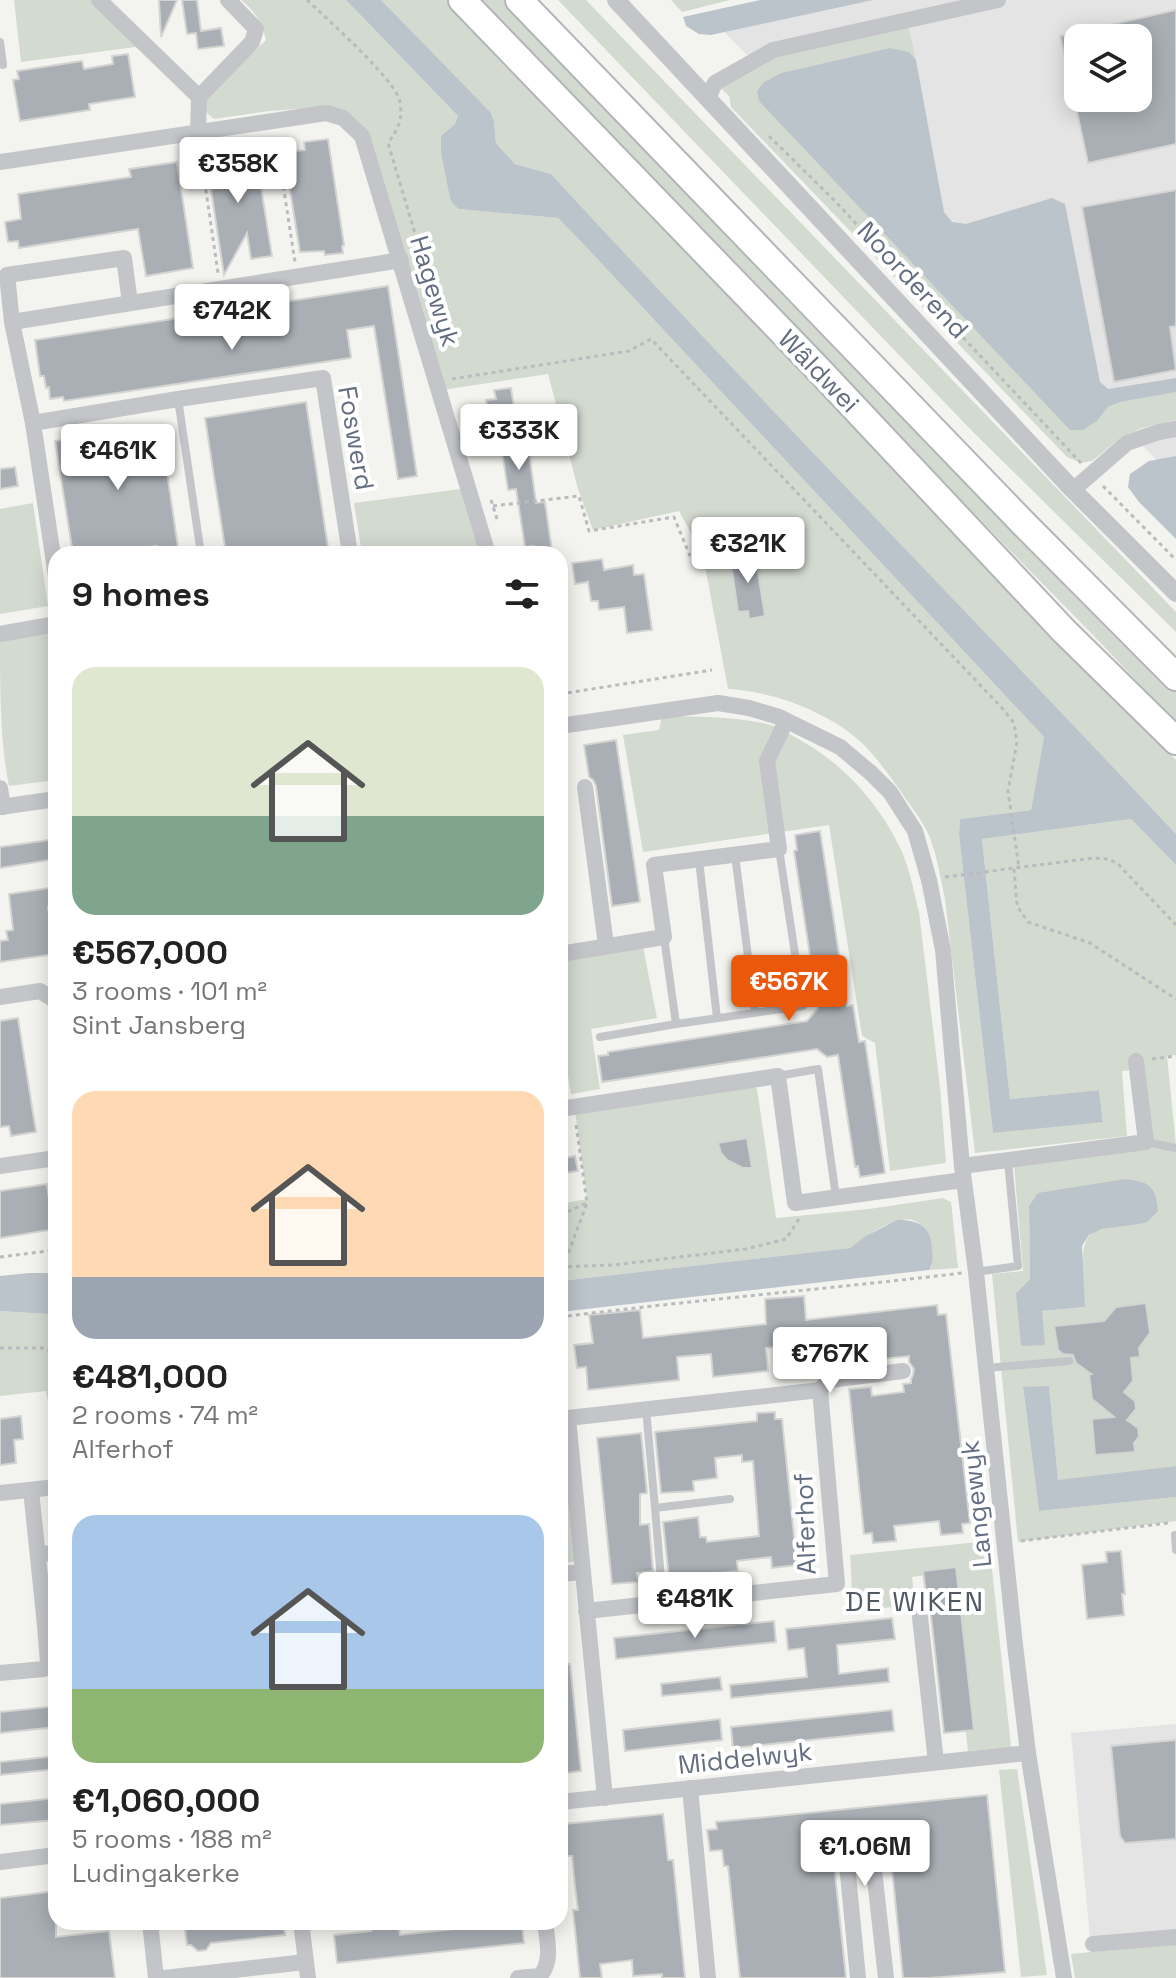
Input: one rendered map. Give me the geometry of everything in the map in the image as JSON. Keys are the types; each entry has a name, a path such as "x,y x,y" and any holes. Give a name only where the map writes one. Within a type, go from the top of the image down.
{"highway":[{"name":"Wâldwei","path":"462,0 818,369 1064,631 1176,741"},
{"name":"Wâldwei","path":"519,0 1023,523 1176,677"}],"street":[{"path":"99,0 199,97"},
{"path":"198,133 199,97 252,42 256,29 228,0"},
{"name":"Noorderend","path":"616,0 1073,490 1176,593"},
{"path":"708,98 715,83 773,50 998,0"},
{"name":"Hagewyk","path":"0,162 326,113 343,118 362,136 486,546"},
{"path":"51,546 33,423 12,322 7,275 124,258 130,303"},
{"path":"12,322 401,260"},
{"name":"Foswerd","path":"33,423 323,378 349,546"},
{"path":"1073,490 1127,443 1176,429"},
{"path":"0,634 48,625"},
{"name":"Langewyk","path":"568,725 718,703 749,708 786,721 840,747 890,792 915,831 929,880 943,950 963,1173 1028,1753 1064,1978"},
{"path":"568,952 664,937 654,865 779,849 767,761 786,721"},
{"path":"585,787 606,945"},
{"path":"0,788 1,807 48,800"},
{"path":"0,997 40,991 48,996"},
{"path":"568,1106 778,1076 795,1203 963,1173 1008,1161 1146,1142 1136,1061"},
{"path":"0,1166 48,1159"},
{"path":"605,1798 568,1418 820,1390 829,1380 903,1371"},
{"name":"Alferhof","path":"586,1611 837,1584 820,1390"},
{"path":"0,1493 48,1488"},
{"path":"31,1490 48,1608"},
{"path":"38,1554 48,1553"},
{"path":"568,1573 583,1572"},
{"path":"920,1617 936,1762"},
{"path":"0,1673 44,1669 48,1663"},
{"name":"Middelwyk","path":"568,1801 1028,1753"},
{"path":"690,1788 708,1978"},
{"path":"0,1862 48,1856"},
{"path":"858,1978 847,1864 859,1858 873,1861 886,1978"},
{"path":"151,1930 156,1978"},
{"path":"164,1978 306,1970 302,1930"},
{"path":"518,1978 540,1977 545,1970 549,1957 546,1930"},
{"path":"1093,1944 1176,1937"}],"lane":[{"path":"0,42 3,65"},
{"path":"178,399 200,546"},
{"path":"600,1037 803,1006 779,849"},
{"path":"735,854 755,1011"},
{"path":"699,859 717,1018"},
{"path":"664,937 676,1024"},
{"path":"778,1076 818,1069 836,1197"},
{"path":"1146,1142 1176,1148"},
{"path":"976,1272 1018,1266 1008,1161"},
{"path":"986,1368 1069,1361"},
{"path":"646,1409 663,1603"},
{"path":"655,1508 730,1499"},
{"path":"1175,1535 1176,1550"}],"path":[{"path":"307,0 390,83 400,100 400,126 388,143 422,257 432,303"},
{"path":"273,121 297,277"},
{"path":"198,133 220,289"},
{"path":"769,136 834,200 1176,560"},
{"path":"448,380 629,351 651,339 1014,723 1017,742 1008,791 1015,841 1017,906 1028,922 1090,943 1176,999"},
{"path":"493,506 579,496 589,531 674,517 690,556"},
{"path":"568,693 712,670"},
{"path":"951,876 1093,858 1109,859 1118,864 1176,925"},
{"path":"1136,1061 1176,1056"},
{"path":"568,1124 587,1203 568,1250"},
{"path":"568,1211 587,1203"},
{"path":"568,1267 614,1265 746,1249 786,1239 800,1218 795,1203"},
{"path":"0,1257 48,1251"},
{"path":"568,1314 976,1272"},
{"path":"0,1348 48,1350"},
{"path":"1004,1543 1174,1523"}],"shaded area":[{"path":"14,0 107,0 151,45 21,62"},
{"path":"241,0 346,0 458,116 454,124 453,204 460,209 558,218 1044,737 1031,810 960,819 959,835 993,1133 1103,1121 1099,1090 1010,1099 982,839 1131,819 1176,865 1176,1055 1167,1056 1176,1145 1176,1466 1058,1481 1049,1387 1023,1388 1039,1511 1176,1497 1176,1521 1018,1542 992,1274 1023,1271 1014,1165 1152,1147 1145,1069 1122,1071 1127,1136 975,1153 945,899 934,849 922,823 878,761 850,733 818,714 782,699 728,689 703,555 679,511 593,530 578,489 548,374 442,390 362,130 326,107 214,119 207,113 205,102 209,93 266,40 254,13","holes":["1029,1207 1146,1223 1117,1226 1091,1234 1084,1248 1082,1268 1085,1307 1042,1311 1016,1293 1030,1279"]},
{"path":"346,0 381,0 490,112 496,143 515,164 551,174 1176,834 1176,865 1131,819 982,839 1010,1099 1099,1090 1103,1122 993,1133 959,835 960,819 1031,810 1044,737 558,218 459,209 453,204 441,152 441,136 454,125 458,116"},
{"path":"381,0 448,0 833,399 1176,760 1176,834 551,174 515,164 496,143 494,121"},
{"path":"480,0 506,0 1176,684 1176,723 808,344"},
{"path":"558,0 586,0 1176,612 1176,632 973,432"},
{"path":"671,0 730,0 682,12"},
{"path":"760,0 873,0 711,35 699,34 686,26 683,17"},
{"path":"821,0 1176,0 1176,479 715,23"},
{"path":"908,26 916,60 909,52 890,48 781,73 764,82 1098,420 1108,407 1120,402 1176,392 1176,420 1140,428 1092,461 1081,463 1067,457 731,107 729,96 715,83 782,53"},
{"path":"890,48 909,52 916,60 944,212 952,222 966,224 1052,198 1065,204 1100,382 1108,389 1176,378 1176,392 1120,402 1108,407 1098,420 1083,430 1070,430 759,101 757,91 764,82 781,73"},
{"path":"1176,456 1176,539 1128,487 1130,474 1149,461"},
{"path":"461,489 479,546 361,546 354,503"},
{"path":"33,503 48,606 0,614 0,509"},
{"path":"48,633 48,781 9,786 2,734 0,641"},
{"path":"662,716 715,717 782,729 849,776 885,820 905,859 919,912 946,1163 890,1171 875,1043 862,1036 829,825 643,852 623,735 659,730"},
{"path":"643,947 657,1018 591,1029 600,1089 571,1094 568,1076 568,960"},
{"path":"752,1085 757,1089 776,1218 943,1198 951,1202 958,1268 929,1270 932,1266 924,1227 913,1220 905,1220 880,1228 850,1248 568,1280 568,1203 587,1199 575,1111"},
{"path":"1125,1179 1150,1186 1158,1211 1146,1223 1102,1229 1089,1235 1082,1246 1085,1307 1042,1311 1045,1345 1021,1346 1016,1293 1030,1279 1029,1206 1038,1193"},
{"path":"897,1220 918,1223 930,1236 933,1256 929,1270 568,1311 568,1280 850,1248"},
{"path":"48,1273 48,1315 0,1311 0,1276"},
{"path":"0,1311 48,1315 48,1402 46,1391 0,1396"},
{"path":"1049,1386 1058,1480 1176,1466 1176,1497 1039,1511 1023,1387"},
{"path":"575,1468 581,1561 568,1562 568,1469"},
{"path":"989,1541 1011,1747 968,1751 948,1572 912,1577 915,1605 853,1611 850,1555"},
{"path":"1176,1724 1176,1931 1090,1939 1071,1733"},
{"path":"1017,1769 1047,1975 1021,1977 999,1770"},
{"path":"1176,1944 1176,1978 1075,1978 1071,1954"}],"building":[{"path":"159,0 177,0 161,37"},
{"path":"182,0 197,0 201,31 221,28 224,46 198,49 196,33 187,34"},
{"path":"1176,10 1176,144 1088,163 1077,112 1152,112 1152,24 1114,24"},
{"path":"128,54 135,97 89,104 90,110 20,121 13,80 19,79 17,71 82,61 84,69 113,64 112,56"},
{"path":"328,139 343,253 325,255 324,251 300,252 284,153 305,150 304,142"},
{"path":"255,150 272,256 251,259 247,233 224,275 206,157"},
{"path":"177,162 193,268 146,276 138,229 19,248 18,241 8,242 5,222 21,219 18,194 131,177 129,169"},
{"path":"1176,190 1176,326 1170,327 1176,370 1114,382 1082,207"},
{"path":"388,286 417,476 398,479 374,326 347,330 350,358 64,401 63,397 50,399 49,387 46,388 44,376 40,376 35,340"},
{"path":"511,388 520,446 528,445 536,503 545,502 551,546 525,546 516,489 508,490 499,432 491,433 486,400 496,399 494,390"},
{"path":"306,402 328,546 225,546 205,418"},
{"path":"160,425 178,546 72,546 55,441"},
{"path":"15,467 18,486 0,489 0,469"},
{"path":"755,553 765,616 749,619 748,611 738,612 730,557"},
{"path":"602,559 604,570 633,565 634,575 644,574 652,630 627,633 624,607 599,610 598,601 591,601 588,582 575,584 572,563"},
{"path":"616,740 640,902 612,906 596,786 589,777 584,745"},
{"path":"820,831 847,1006 853,1005 859,1042 865,1041 885,1173 860,1177 858,1166 855,1167 838,1055 827,1057 817,1049 602,1082 598,1056 807,1021 818,1008 794,851 797,850 795,835"},
{"path":"48,840 48,860 0,868 0,847"},
{"path":"48,888 48,955 0,962 0,941 8,940 6,931 13,930 9,894"},
{"path":"18,1018 36,1132 11,1136 9,1126 0,1127 0,1021"},
{"path":"747,1138 752,1168 743,1168 727,1160 718,1143"},
{"path":"575,1156 578,1171 568,1173 568,1157"},
{"path":"47,1184 48,1230 0,1238 0,1191"},
{"path":"804,1296 806,1320 937,1305 938,1315 946,1314 970,1523 962,1524 963,1533 941,1535 939,1521 894,1526 896,1541 873,1543 872,1533 864,1534 849,1389 871,1387 872,1396 904,1392 903,1384 911,1383 914,1369 909,1356 802,1367 799,1344 766,1348 768,1371 713,1377 711,1354 677,1357 679,1380 588,1390 586,1367 577,1368 574,1345 593,1343 589,1315 640,1310 643,1338 766,1324 765,1299"},
{"path":"1146,1303 1150,1333 1139,1348 1140,1357 1131,1358 1133,1381 1124,1392 1135,1401 1136,1409 1127,1420 1138,1428 1135,1452 1095,1455 1092,1419 1114,1417 1092,1399 1091,1374 1076,1363 1073,1355 1058,1350 1054,1326 1104,1321 1116,1307"},
{"path":"775,1412 775,1419 782,1419 797,1565 772,1568 771,1557 737,1561 738,1571 669,1578 663,1522 698,1517 700,1537 706,1537 707,1542 759,1536 753,1461 742,1462 742,1455 715,1458 717,1478 693,1481 694,1491 661,1493 655,1432 757,1421 757,1413"},
{"path":"21,1416 23,1439 14,1440 16,1463 0,1465 0,1419"},
{"path":"641,1433 647,1493 640,1494 640,1525 649,1524 653,1571 637,1573 638,1582 612,1584 597,1438"},
{"path":"1121,1551 1124,1615 1087,1619 1082,1565 1107,1562 1106,1552"},
{"path":"956,1567 974,1730 944,1733 923,1571"},
{"path":"892,1618 895,1639 837,1645 839,1674 888,1668 889,1682 731,1698 730,1685 807,1677 804,1648 788,1650 786,1629"},
{"path":"774,1621 776,1642 616,1659 614,1638"},
{"path":"568,1664 570,1664 581,1771 568,1773"},
{"path":"720,1677 722,1690 662,1696 661,1684"},
{"path":"48,1707 48,1728 0,1733 0,1712"},
{"path":"892,1710 894,1731 733,1748 731,1727"},
{"path":"720,1719 722,1740 625,1751 623,1730"},
{"path":"1176,1740 1176,1839 1125,1843 1120,1836 1111,1746"},
{"path":"48,1757 48,1770 0,1775 0,1762"},
{"path":"987,1795 1005,1972 903,1978 890,1849 860,1847 833,1855 846,1978 740,1978 728,1866 724,1866 722,1850 710,1851 707,1830 717,1829 716,1822"},
{"path":"48,1799 48,1821 0,1825 0,1804"},
{"path":"663,1814 668,1860 673,1860 685,1978 662,1978 662,1974 633,1976 632,1960 600,1964 602,1978 580,1978 573,1910 578,1910 572,1856 568,1856 568,1824"},
{"path":"48,1892 48,1930 56,1930 56,1937 109,1931 115,1978 0,1978 0,1898"},
{"path":"185,1930 285,1930 285,1935 211,1943 206,1950 198,1951 187,1945"},
{"path":"399,1930 400,1935 447,1930 523,1930 524,1943 337,1963 334,1935"}],"district":[{"name":"DE WIKEN","path":"915,1601"}]}
